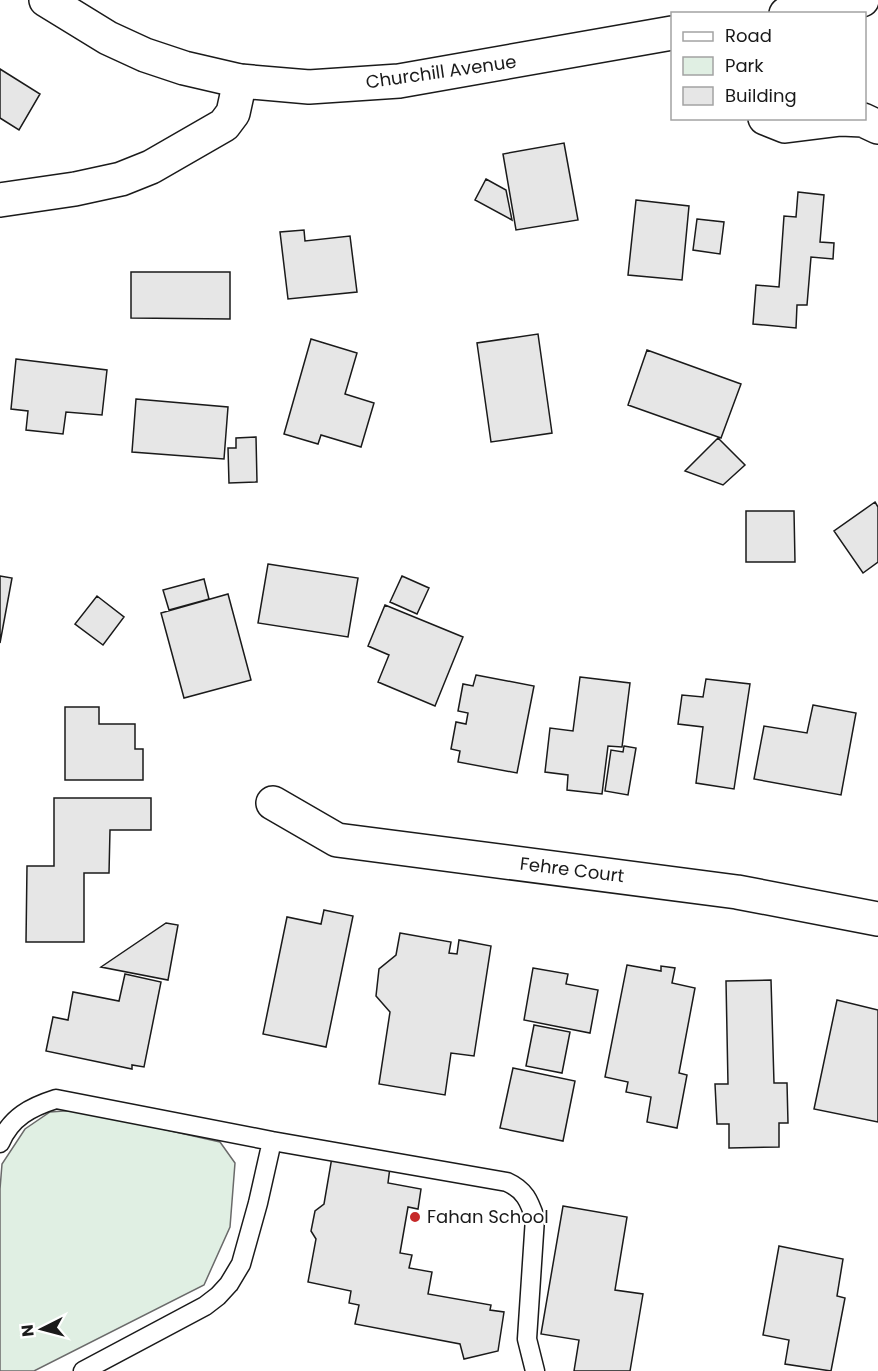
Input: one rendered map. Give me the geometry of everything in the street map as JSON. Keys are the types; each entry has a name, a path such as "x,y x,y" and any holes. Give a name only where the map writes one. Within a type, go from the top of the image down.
{"street":[{"name":"Churchill Avenue","path":"46,0 108,38 145,55 184,68 240,81 309,87 399,81 671,33"},
{"path":"797,12 862,0"},
{"path":"0,200 75,189 121,179 151,167 224,125 233,113 240,81"},
{"path":"770,120 784,126 833,120"},
{"path":"863,120 878,127"},
{"name":"Fehre Court","path":"273,803 337,840 738,892 878,919"}],"lane":[{"path":"0,1143 15,1119 25,1111 56,1099 272,1141 507,1182 517,1186 530,1202 535,1218 527,1339 535,1371"},
{"path":"83,1371 205,1306 229,1284 241,1264 272,1141"}],"green space":[{"path":"78,1110 220,1142 235,1163 230,1227 204,1285 34,1371 0,1371 2,1164 25,1129 50,1112"}],"building":[{"path":"0,69 40,94 19,130 0,118"},
{"path":"564,143 578,220 516,230 503,154"},
{"path":"486,179 506,190 512,220 475,200"},
{"path":"798,192 824,195 820,242 834,243 833,259 811,257 807,305 797,305 796,328 753,324 756,285 779,287 784,216 796,217"},
{"path":"636,200 689,206 682,280 628,275"},
{"path":"697,219 724,222 720,254 693,250"},
{"path":"304,230 305,241 350,236 357,292 288,299 280,232"},
{"path":"131,272 230,272 230,319 131,318"},
{"path":"538,334 552,433 491,442 477,343"},
{"path":"311,339 357,353 345,394 374,403 361,447 321,435 318,444 284,434"},
{"path":"647,350 741,384 721,438 628,405"},
{"path":"16,359 107,370 102,415 66,412 63,434 26,430 28,411 11,409"},
{"path":"136,399 228,407 224,459 132,452"},
{"path":"256,437 257,482 229,483 228,448 236,448 236,438"},
{"path":"718,438 745,465 723,485 685,471"},
{"path":"875,502 878,507 878,562 863,573 834,531"},
{"path":"746,511 794,511 795,562 746,562"},
{"path":"268,564 358,578 348,637 258,623"},
{"path":"0,576 12,578 0,643"},
{"path":"402,576 429,588 417,614 390,602"},
{"path":"204,579 209,599 169,610 163,590"},
{"path":"228,594 251,680 184,698 161,613"},
{"path":"97,596 124,617 103,645 75,624"},
{"path":"385,605 463,637 435,706 378,682 389,655 368,646"},
{"path":"476,675 534,686 517,773 458,762 460,751 451,749 456,722 466,724 468,713 458,711 463,684 473,686"},
{"path":"580,677 630,683 622,747 608,746 602,794 567,790 568,775 545,772 550,728 573,731"},
{"path":"706,679 750,684 734,789 696,783 703,727 678,724 682,695 703,697"},
{"path":"813,705 856,713 841,795 754,779 764,726 807,733"},
{"path":"65,707 99,707 99,724 135,724 135,749 143,749 143,780 65,780"},
{"path":"624,746 636,748 628,795 605,791 611,750 623,752"},
{"path":"54,798 151,798 151,830 110,830 109,873 84,873 84,942 26,942 27,866 54,866"},
{"path":"324,910 353,916 326,1047 263,1034 287,917 321,924"},
{"path":"166,923 178,925 168,980 101,967"},
{"path":"400,933 451,942 449,953 457,954 459,940 491,946 474,1056 451,1053 445,1095 379,1084 390,1012 376,996 379,969 396,955"},
{"path":"627,965 661,971 661,966 675,968 672,983 695,988 679,1073 687,1075 677,1128 647,1122 651,1097 626,1092 628,1082 605,1077"},
{"path":"533,968 568,974 566,984 598,990 590,1033 524,1020"},
{"path":"125,974 161,982 144,1067 132,1065 132,1069 46,1051 53,1017 68,1020 73,992 119,1001"},
{"path":"771,980 774,1083 787,1083 788,1123 779,1123 779,1147 729,1148 729,1124 717,1124 715,1084 728,1084 726,981"},
{"path":"837,1000 878,1010 878,1122 814,1109"},
{"path":"534,1025 570,1032 562,1073 526,1066"},
{"path":"513,1068 575,1081 563,1141 500,1128"},
{"path":"332,1157 390,1167 388,1183 421,1189 418,1209 408,1207 400,1253 412,1255 409,1268 432,1272 428,1294 491,1305 490,1310 504,1312 498,1351 464,1359 460,1344 355,1324 359,1305 349,1303 351,1291 308,1282 316,1239 311,1231 315,1211 324,1204"},
{"path":"563,1206 627,1217 615,1290 643,1294 630,1371 574,1371 579,1340 541,1334"},
{"path":"779,1246 843,1259 837,1296 845,1298 831,1371 785,1364 789,1340 763,1335"}],"place":[{"name":"Fahan School","path":"415,1217"}]}
